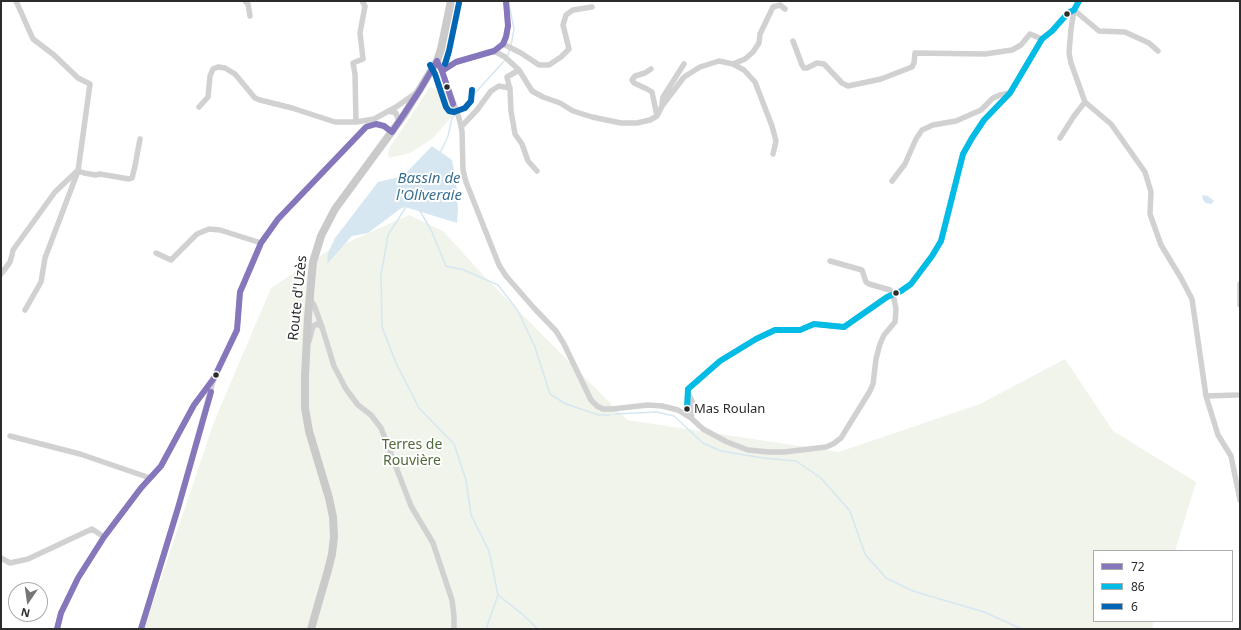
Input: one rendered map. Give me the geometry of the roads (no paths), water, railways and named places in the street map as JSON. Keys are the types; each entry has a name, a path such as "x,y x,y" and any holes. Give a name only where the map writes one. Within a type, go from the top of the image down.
{"main road":[{"name":"Route d'Uzès","path":"311,629 332,554 334,537 333,517 329,498 309,431 305,408 304,376 313,262 321,236 335,209 399,122 437,61 451,1"}],"street":[{"path":"16,1 33,39 54,55 78,78 90,84 78,171 45,258 40,282 25,310"},
{"path":"245,1 248,4 250,16"},
{"path":"356,122 355,74 353,63 363,59 360,33 365,6 362,1"},
{"path":"1079,1 1074,10 1071,30 1069,53 1071,63 1085,102 1111,124 1145,172 1151,192 1150,214 1161,245 1192,298 1206,396 1218,435 1231,456 1240,500"},
{"path":"442,71 456,62 494,51 503,44 508,26 506,2"},
{"path":"734,64 745,59 753,52 759,43 760,34 773,7 780,5 785,9"},
{"path":"503,44 539,65 549,65 561,58 569,49 562,25 566,15 573,10 592,7"},
{"path":"688,416 688,390 720,361 756,339 775,330 800,330 814,324 844,326 911,284 941,241 963,154 972,138 984,120 1010,93 1042,39 1052,31 1068,13 1074,10"},
{"path":"1074,10 1099,31 1125,32 1149,43 1158,51"},
{"path":"793,41 804,68 817,63 824,64 842,83 848,86 881,78 912,67 915,53 985,54 1012,50 1021,45 1030,34 1042,39"},
{"path":"494,51 519,70 532,91 560,103 573,111 592,117 621,123 638,123 650,120 657,116 662,106 684,77 700,67 719,61 734,64 744,70 755,82 772,126 776,141 773,154"},
{"path":"437,61 442,71 461,127 463,170 466,182 499,265 518,291 556,331 564,344 590,400 597,406 603,409 612,409 648,405 662,406 678,410 688,416 703,429 726,442 748,450 784,452 826,447 833,444 841,438 867,397 873,384 876,359 880,344 884,335 895,322 896,309 893,294 890,290 866,282 862,270 830,261"},
{"path":"662,106 663,97 684,64"},
{"path":"199,108 208,97 210,76 213,69 218,67 225,68 235,74 255,98 260,100 292,108 335,122 356,122 374,119"},
{"path":"519,70 508,77 515,134 522,144 528,161 537,170"},
{"path":"651,70 635,76 632,80 634,83 652,92 657,116"},
{"path":"461,127 477,110 491,91 499,86 510,88"},
{"path":"141,629 178,508 214,378 237,330 239,320 240,292 260,244 278,219 374,119 389,111 420,90"},
{"path":"892,181 905,164 916,139 922,130 933,125 956,121 981,110 993,98 1010,93"},
{"path":"1060,138 1085,102"},
{"path":"389,111 396,113 399,122"},
{"path":"383,114 382,118 384,126"},
{"path":"366,127 376,124 384,126 392,132"},
{"path":"78,171 96,175 100,174 129,179 132,178 140,139"},
{"path":"1,274 10,262 13,250 55,192 78,171"},
{"path":"156,253 171,260 196,234 209,229 220,230 260,244"},
{"path":"1240,284 1240,305"},
{"path":"310,298 322,327 334,366 346,388 358,405 371,415 381,428 411,506 433,543 452,600 454,629"},
{"path":"308,315 313,314 318,317"},
{"path":"308,315 317,321 322,327"},
{"path":"306,352 313,326 317,324 322,327"},
{"path":"57,629 61,613 78,578 104,537 141,488 161,466 194,405 214,378"},
{"path":"1206,396 1237,395"},
{"path":"10,436 80,454 150,478"},
{"path":"1,558 10,563 28,559 92,529 104,537"}],"water":[{"name":"Bassin de l'Oliveraie","path":"432,146 452,160 456,181 458,210 457,223 405,207 400,209 368,233 352,236 327,264 328,253 335,238 378,182 403,176"},
{"path":"1202,195 1208,196 1214,201 1211,204 1206,203 1203,200"}],"waterway":[{"path":"508,2 514,29 511,46"},
{"path":"507,57 510,49"},
{"path":"458,112 505,60"},
{"path":"440,153 448,136 452,118 455,115"},
{"path":"406,207 388,235 381,275 382,327 396,363 419,408 454,444 466,480 471,515 489,551 498,595 486,629"},
{"path":"420,211 431,230 446,266 464,270 498,285 518,311 535,347 550,394 566,404 599,415 610,415"},
{"path":"615,414 656,412 674,416 703,443 721,451 763,458 796,461 821,478 850,511 865,554 886,578 913,591 984,612 1022,629"},
{"path":"498,595 538,629"}],"place":[{"name":"Mas Roulan","path":"687,409"}],"park label":[{"name":"Terres de Rouvière","path":"412,454"}]}
